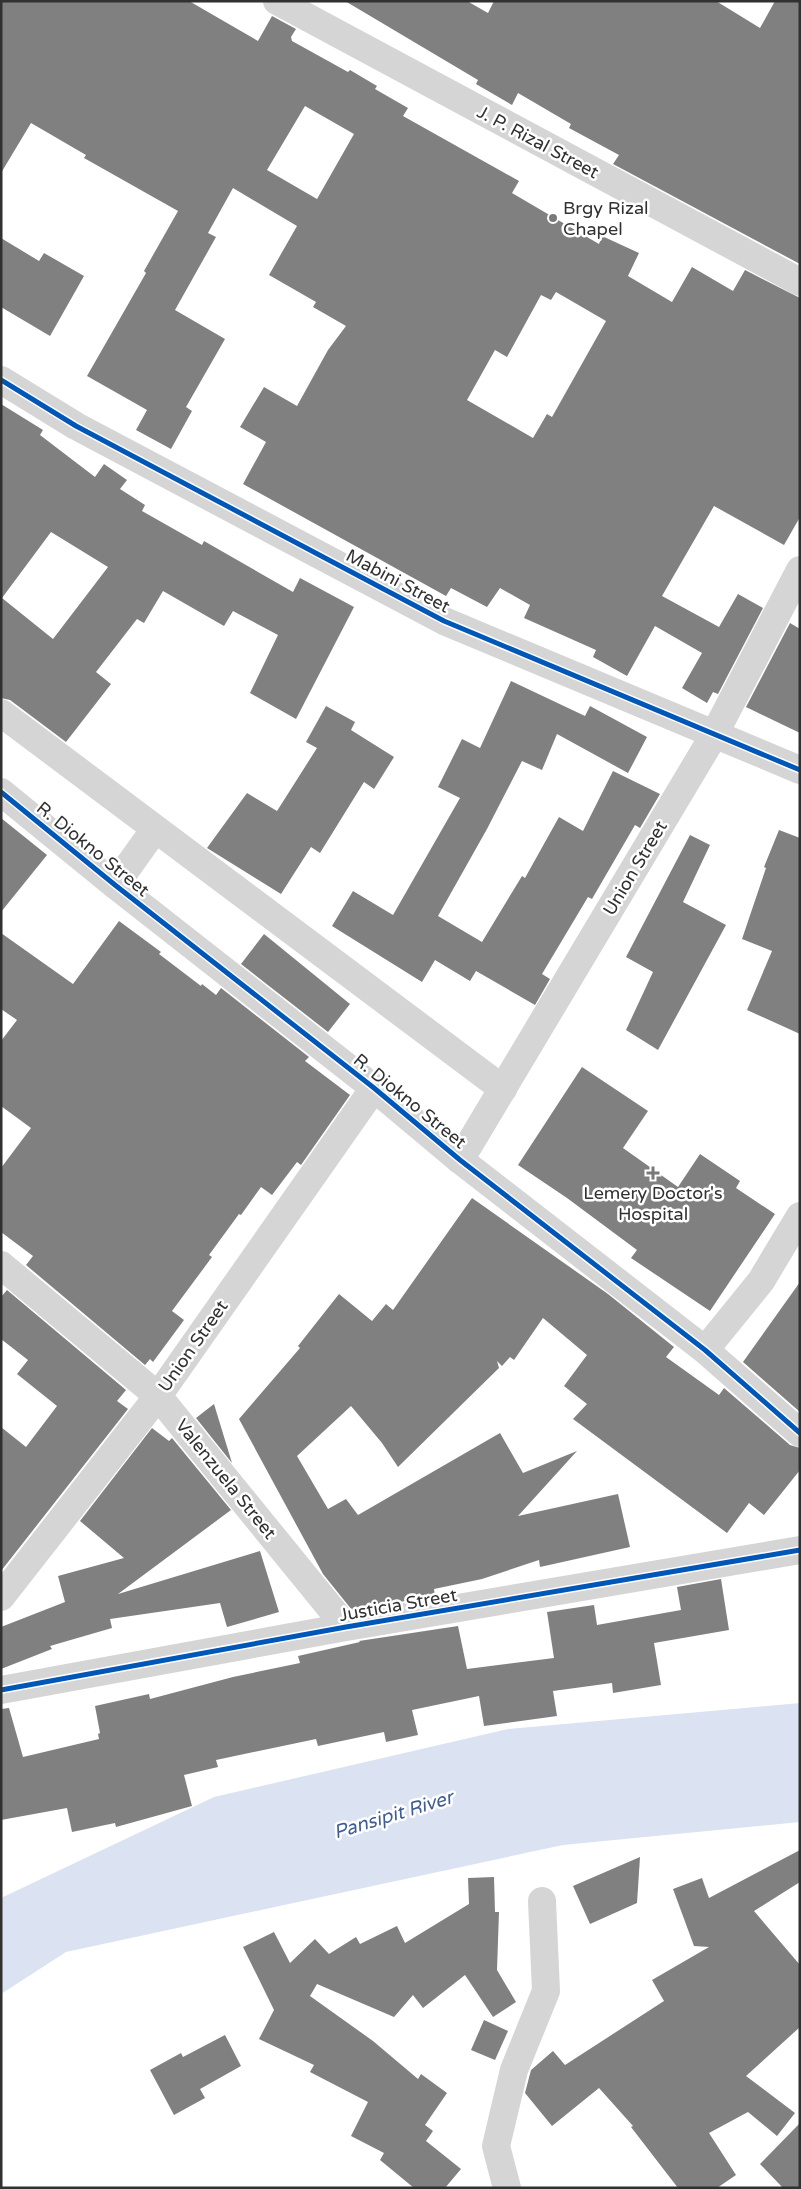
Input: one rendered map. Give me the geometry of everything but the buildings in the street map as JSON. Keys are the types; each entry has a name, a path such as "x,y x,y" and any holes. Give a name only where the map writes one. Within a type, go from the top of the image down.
{"street":[{"name":"J. P. Rizal Street","path":"277,1 800,282"},
{"name":"Mabini Street","path":"1,380 76,426 444,622 714,736 800,770"},
{"name":"Union Street","path":"460,1160 714,736 800,570"},
{"path":"1,712 503,1089"},
{"name":"R. Diokno Street","path":"1,792 115,886 374,1088 460,1160 705,1350 800,1433"},
{"path":"115,886 155,829"},
{"name":"Union Street","path":"1,1597 158,1396 374,1088"},
{"path":"705,1350 760,1281 800,1216"},
{"name":"Valenzuela Street","path":"1,1265 158,1396 346,1627"},
{"name":"Justicia Street","path":"1,1690 346,1627 800,1550"},
{"path":"506,2188 496,2146 514,2070 546,1990 542,1901"}],"water":[{"name":"Pansipit River","path":"800,1703 800,1822 563,1845 66,1952 1,1994 1,1898 214,1797 508,1729"}],"cycle path":[{"path":"1,380 76,426 444,621 800,770"},
{"path":"1,792 115,885 374,1088 460,1160 705,1350 800,1433"},
{"path":"1,1690 346,1627 800,1550"}],"place":[{"name":"Brgy Rizal Chapel","path":"553,218"},
{"name":"Lemery Doctor's Hospital","path":"653,1173"}]}
